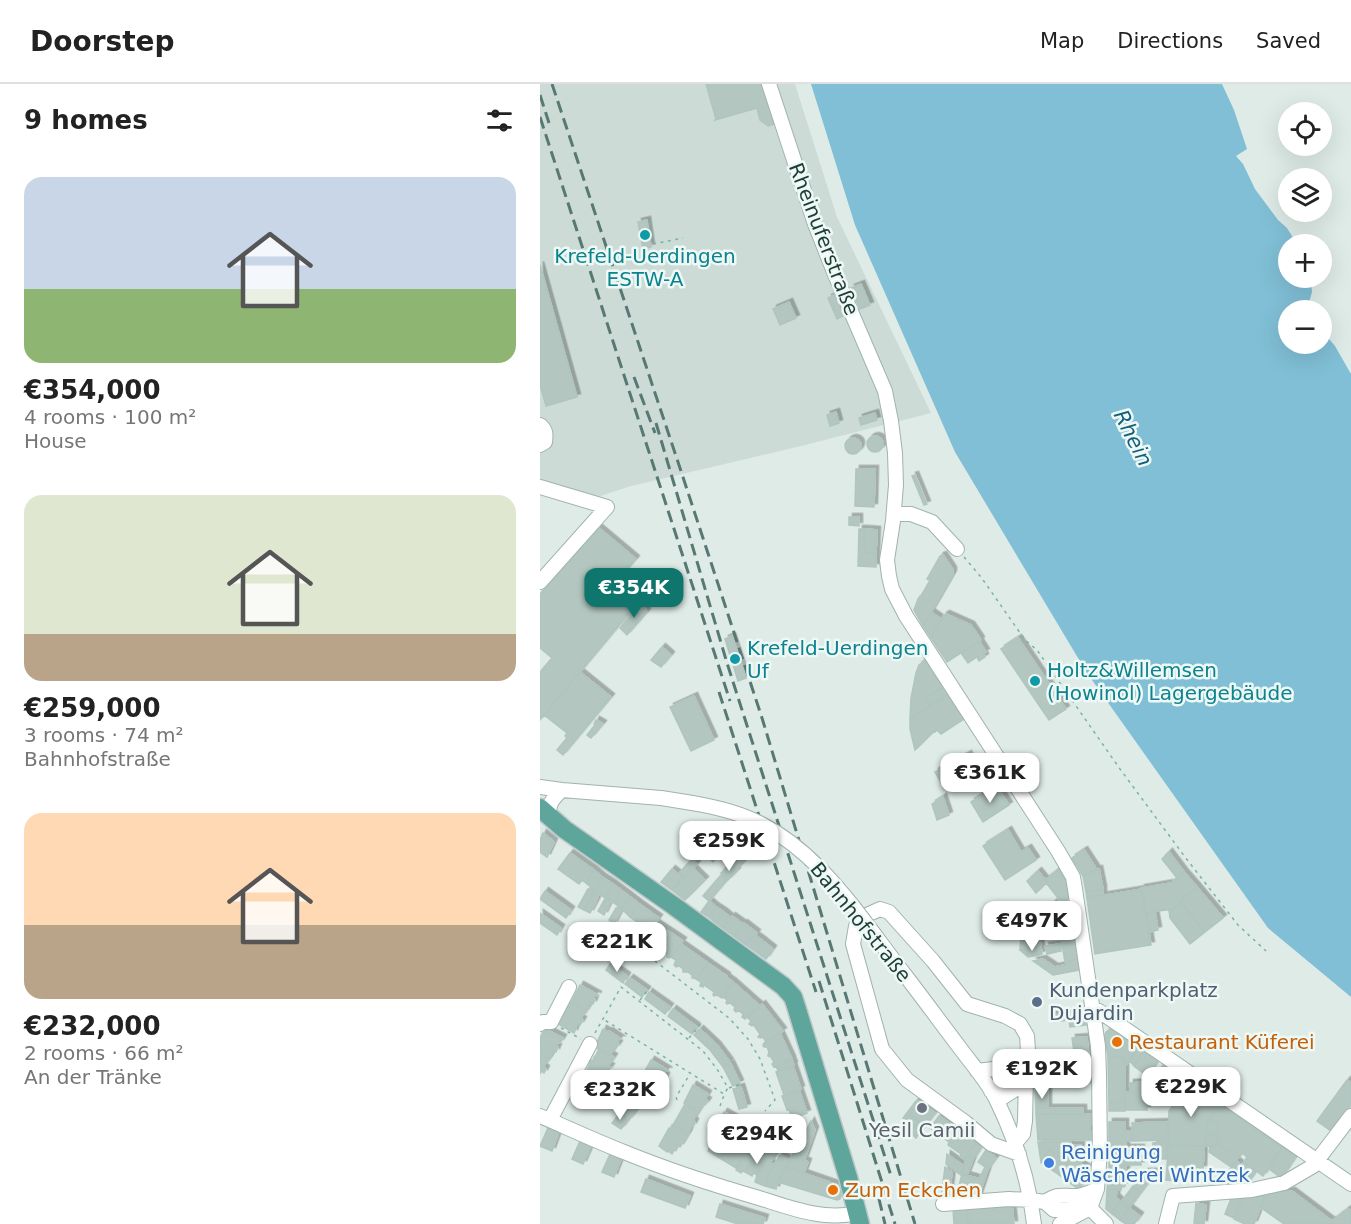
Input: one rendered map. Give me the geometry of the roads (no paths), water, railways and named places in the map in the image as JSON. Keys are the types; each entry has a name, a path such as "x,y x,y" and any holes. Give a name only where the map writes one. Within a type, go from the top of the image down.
{"main road":[{"path":"543,814 675,906 790,993 796,1006 859,1219"}],"street":[{"name":"Rheinuferstraße","path":"769,84 815,224 885,391 895,453 894,514 887,560 892,589 906,616 1053,842 1073,877 1093,1011 1100,1076 1100,1152 1097,1189 1090,1208"},
{"path":"540,425 544,428 546,435 545,442 540,445"},
{"path":"540,487 607,507 540,582"},
{"path":"894,514 910,514 933,522 957,549"},
{"name":"Bahnhofstraße","path":"540,787 661,798 706,805 742,816 770,829 815,863 905,975 994,1096 1038,1201 1034,1224"},
{"path":"543,814 562,790"},
{"path":"880,909 889,912 933,961 967,1004 1005,1016 1020,1024 1027,1036 1026,1076 1025,1121 1017,1148 991,1144 907,1080 882,1049 853,944 856,926 869,914 880,909"},
{"path":"545,1023 569,987"},
{"path":"1093,1011 1099,1011 1351,1184"},
{"path":"590,1044 545,1118 625,1152 734,1191 798,1210 859,1219"},
{"path":"977,1071 1010,1067 1025,1055"},
{"path":"994,1096 1025,1055"},
{"path":"994,1096 1014,1090 1026,1076"},
{"path":"1166,1224 1173,1196 1252,1190 1284,1183 1313,1166 1351,1116"},
{"path":"943,1204 1009,1199 1038,1201 1055,1195 1084,1195 1097,1189"},
{"path":"1038,1201 1054,1210 1090,1208"},
{"path":"1060,1224 1090,1208"},
{"path":"1090,1208 1106,1224"}],"water":[{"name":"Rhein","path":"811,84 1222,84 1234,110 1247,149 1236,156 1278,222 1291,234 1278,234 1278,288 1312,288 1310,300 1278,300 1278,354 1332,354 1332,342 1351,374 1351,997 1268,928 1087,673 955,452 855,225"}],"railway":[{"path":"552,84 762,718 915,1224"},
{"path":"540,95 549,123"},
{"path":"540,117 730,701"},
{"path":"634,377 655,433"},
{"path":"656,423 727,663 892,1179"},
{"path":"719,692 816,992"},
{"path":"819,981 895,1224"},
{"path":"879,1199 885,1224"}],"place":[{"name":"Krefeld-Uerdingen ESTW-A","path":"645,235"},
{"name":"Krefeld-Uerdingen Uf","path":"735,659"},
{"name":"Holtz&Willemsen (Howinol) Lagergebäude","path":"1035,681"},
{"name":"Kundenparkplatz Dujardin","path":"1037,1002"},
{"name":"Restaurant Küferei","path":"1117,1042"},
{"name":"Yesil Camii","path":"922,1108"},
{"name":"Reinigung Wäscherei Wintzek","path":"1049,1163"},
{"name":"Zum Eckchen","path":"833,1190"}]}
